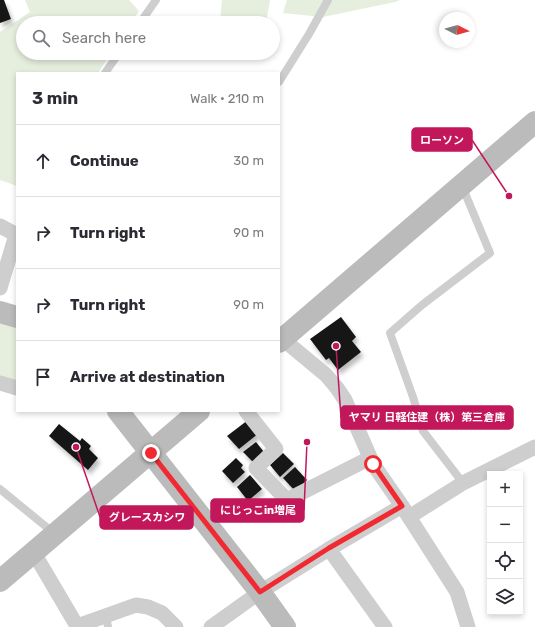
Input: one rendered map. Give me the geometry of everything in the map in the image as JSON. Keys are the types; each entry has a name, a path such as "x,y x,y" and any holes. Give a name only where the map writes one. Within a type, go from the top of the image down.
{"street":[{"path":"468,627 457,592 406,512 373,464 345,400 326,375 280,339 535,122"},
{"path":"0,226 16,234"},
{"path":"0,288 16,238"},
{"path":"0,312 16,317"},
{"path":"0,383 16,388"},
{"path":"119,412 260,592 285,627"},
{"path":"0,581 198,412"},
{"path":"247,412 276,449 256,468 287,500 370,458"},
{"path":"211,627 260,592 329,548 406,512 535,447"},
{"path":"329,548 385,627"},
{"path":"34,553 77,626 107,622 136,605 148,607 162,613 176,627"}],"lane":[{"path":"145,16 156,0"},
{"path":"280,80 328,0"},
{"path":"106,72 114,60"},
{"path":"462,185 490,253 422,305 390,333 423,430 463,484"},
{"path":"0,489 56,534"}],"green space":[{"path":"25,0 129,0 139,11 136,16 24,16 30,12"},
{"path":"222,0 270,0 267,16 221,16"},
{"path":"287,0 400,0 323,17 283,13"},
{"path":"16,21 16,60 106,60 99,72 16,72 16,186 0,180 0,32"},
{"path":"0,320 16,326 16,382 0,378"}],"building":[{"path":"0,0 4,0 11,19 0,23"},
{"path":"341,317 356,337 352,341 361,352 338,370 329,358 326,360 310,339"},
{"path":"248,420 259,433 239,449 227,436"},
{"path":"59,424 80,441 82,438 91,446 89,449 98,458 88,470 49,436"},
{"path":"256,442 264,452 253,462 243,452"},
{"path":"283,453 294,464 280,477 270,465"},
{"path":"236,458 243,465 241,468 245,472 233,483 222,471"},
{"path":"295,467 307,480 295,491 283,478"},
{"path":"250,475 262,489 248,501 237,487"}],"place":[{"name":"ローソン","path":"509,196"},
{"name":"ヤマリ 日軽住建（株）第三倉庫","path":"336,346"},
{"name":"にじっこin増尾","path":"307,442"},
{"name":"グレースカシワ","path":"76,447"}],"route":[{"path":"151,453 260,592 329,548 402,506 373,464"}]}
